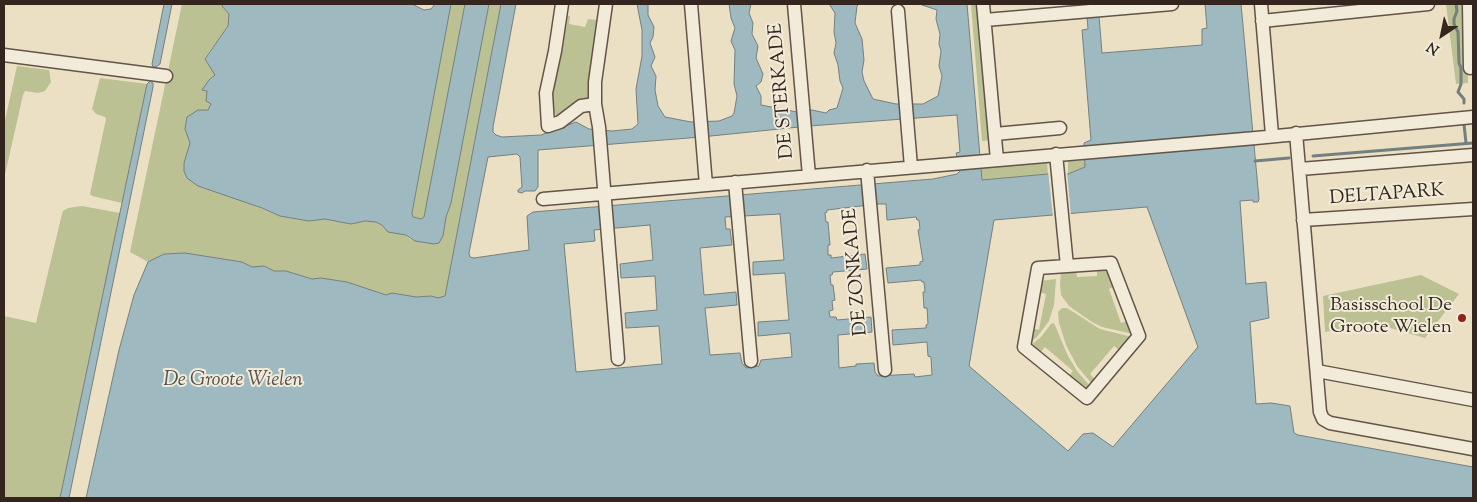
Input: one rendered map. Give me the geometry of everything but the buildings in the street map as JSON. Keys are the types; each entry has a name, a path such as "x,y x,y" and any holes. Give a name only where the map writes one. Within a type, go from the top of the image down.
{"street":[{"path":"562,4 555,51 546,92 548,126 560,122 581,106 595,104"},
{"path":"606,4 595,82 595,104 599,127 618,359"},
{"path":"691,4 706,185"},
{"name":"DE STERKADE","path":"794,4 809,176"},
{"path":"984,4 997,160"},
{"path":"985,20 1172,4"},
{"path":"1261,4 1272,135"},
{"path":"1262,21 1428,4"},
{"path":"1469,4 1470,68"},
{"path":"898,11 911,167"},
{"path":"4,55 166,76"},
{"path":"543,199 604,198 706,185 736,185 809,176 868,174 911,167 982,161 1057,159 1082,153 1473,117"},
{"path":"995,134 1060,128"},
{"name":"DELTAPARK","path":"1296,133 1320,412 1324,419 1330,423 1473,448"},
{"path":"1300,169 1473,155"},
{"path":"1057,159 1067,266"},
{"name":"DE ZONKADE","path":"868,174 885,370"},
{"path":"736,185 750,361"},
{"name":"DELTAPARK","path":"1303,220 1473,209"},
{"path":"1111,263 1139,336 1087,398 1024,347 1038,268 1067,266 1111,263"},
{"path":"1317,371 1473,400"}],"green space":[{"path":"182,4 223,4 222,6 229,14 228,26 205,58 216,75 209,80 203,90 207,91 211,104 208,110 185,129 190,143 184,163 184,171 187,178 280,216 309,221 325,219 351,224 365,221 376,222 382,225 388,232 406,235 410,239 424,243 443,236 489,4 501,4 445,296 438,299 431,296 416,297 392,293 386,295 347,282 321,278 312,279 286,271 274,271 264,266 252,267 242,262 185,253 164,254 148,262 130,252"},
{"path":"451,4 465,4 424,217 421,219 413,217 412,213"},
{"path":"971,4 979,4 990,140 982,141"},
{"path":"1446,4 1466,4 1468,83 1456,84"},
{"path":"564,15 570,16 569,24 585,27 588,19 598,20 591,100 556,120 555,112 551,108 550,93"},
{"path":"17,66 49,70 51,82 45,91 38,93 25,91 23,95 4,179 4,125"},
{"path":"100,78 147,84 122,203 90,194 106,119 96,114 92,109"},
{"path":"1085,160 1085,167 1068,174 1068,161"},
{"path":"1047,163 1048,174 982,180 980,168"},
{"path":"82,206 120,213 60,498 4,498 4,316 36,323 63,211 68,208"},
{"path":"1097,268 1107,269 1116,286 1109,289 1121,323 1129,321 1133,334 1102,327 1092,322 1069,306 1061,295 1061,271 1076,269 1077,277 1097,276"},
{"path":"1421,275 1459,294 1425,338 1373,323 1325,332 1323,296"},
{"path":"1056,279 1054,305 1049,321 1030,343 1032,328 1039,330 1046,294 1038,292 1040,281"},
{"path":"1062,308 1067,308 1100,329 1132,337 1120,351 1114,346 1090,374 1096,380 1092,384 1077,366 1066,345 1059,323 1058,312"},
{"path":"1054,323 1068,356 1077,371 1090,386 1088,388 1085,389 1068,377 1073,371 1045,347 1040,353 1031,345"}],"water":[{"path":"164,4 172,4 160,64 153,67 152,64"},
{"path":"223,4 412,4 424,10 431,9 435,4 451,4 412,213 413,217 421,219 424,217 465,4 489,4 451,203 446,217 443,236 439,243 415,241 406,235 388,232 382,225 376,222 365,221 351,224 325,219 309,221 280,216 198,186 187,178 184,171 184,163 190,143 185,129 187,117 198,110 208,110 211,104 206,101 207,91 202,90 215,75 205,59 228,26 229,14 222,6"},
{"name":"De Groote Wielen","path":"501,4 516,4 493,127 493,132 502,137 541,135 576,122 589,129 612,131 632,129 638,124 636,89 642,56 642,30 637,4 648,4 648,15 654,27 650,43 655,57 651,66 656,76 655,90 658,106 665,117 691,122 719,121 732,116 734,113 737,96 734,84 735,50 731,41 735,28 729,4 751,4 749,13 753,23 752,34 758,46 756,58 763,74 761,82 756,86 761,96 761,105 797,112 812,110 826,113 837,108 843,88 834,53 836,43 834,32 835,13 829,4 859,4 857,6 855,23 862,39 864,60 862,72 864,81 873,99 896,104 923,104 938,96 942,76 939,66 941,51 939,44 940,34 936,19 937,10 919,4 967,4 982,180 1068,174 1085,167 1084,143 1091,140 1082,30 1088,29 1086,4 1098,4 1102,53 1202,45 1202,29 1207,28 1205,4 1241,4 1259,199 1258,202 1253,202 1253,200 1240,201 1246,284 1266,282 1269,318 1250,322 1256,404 1271,403 1290,406 1294,433 1298,435 1473,467 1473,498 86,498 119,350 134,295 148,262 164,254 185,253 242,262 252,267 264,266 274,271 286,271 312,279 321,278 347,282 386,295 392,293 438,298 445,296","holes":["957,115 960,152 956,153 960,171 957,174 933,179 533,212 527,216 529,250 470,257 469,253 488,157 517,154 520,157 522,187 518,192 522,193 525,191 535,191 538,187 538,150","886,204 887,220 916,217 919,220 920,229 918,230 923,261 920,262 920,265 886,268 888,283 921,280 924,282 924,308 927,308 928,324 926,328 892,330 893,345 927,342 928,356 931,357 932,375 915,377 914,374 878,376 875,372 874,363 856,364 856,366 839,368 838,335 872,332 871,317 837,320 836,317 830,317 829,311 833,310 832,301 835,300 830,275 833,272 867,269 865,254 831,258 831,255 828,255 828,245 830,245 828,222 826,222 825,213 827,210","1147,207 1198,347 1113,447 1093,433 1083,434 1068,451 969,366 994,220","780,214 784,260 753,262 753,275 785,273 789,320 758,322 758,336 790,333 792,357 761,360 759,366 746,368 742,363 740,353 710,355 705,308 737,305 736,292 704,295 700,248 732,245 730,229 726,229 725,217","650,225 653,260 620,264 621,278 655,276 657,310 625,313 626,328 659,326 662,364 576,372 564,244 595,241 594,230"]},
{"path":"150,81 153,83 153,87 69,498 60,498 147,84"}],"pier":[{"path":"1048,171 1067,172 1071,216 1053,217"}],"waterway":[{"path":"1456,4 1457,11 1454,24 1458,32 1459,63 1461,68 1461,84 1458,92 1464,99 1464,103"},
{"path":"1464,124 1466,143"},
{"path":"1313,156 1473,143"},
{"path":"1255,161 1289,158"}],"place":[{"name":"Basisschool De Groote Wielen","path":"1462,318"}]}
